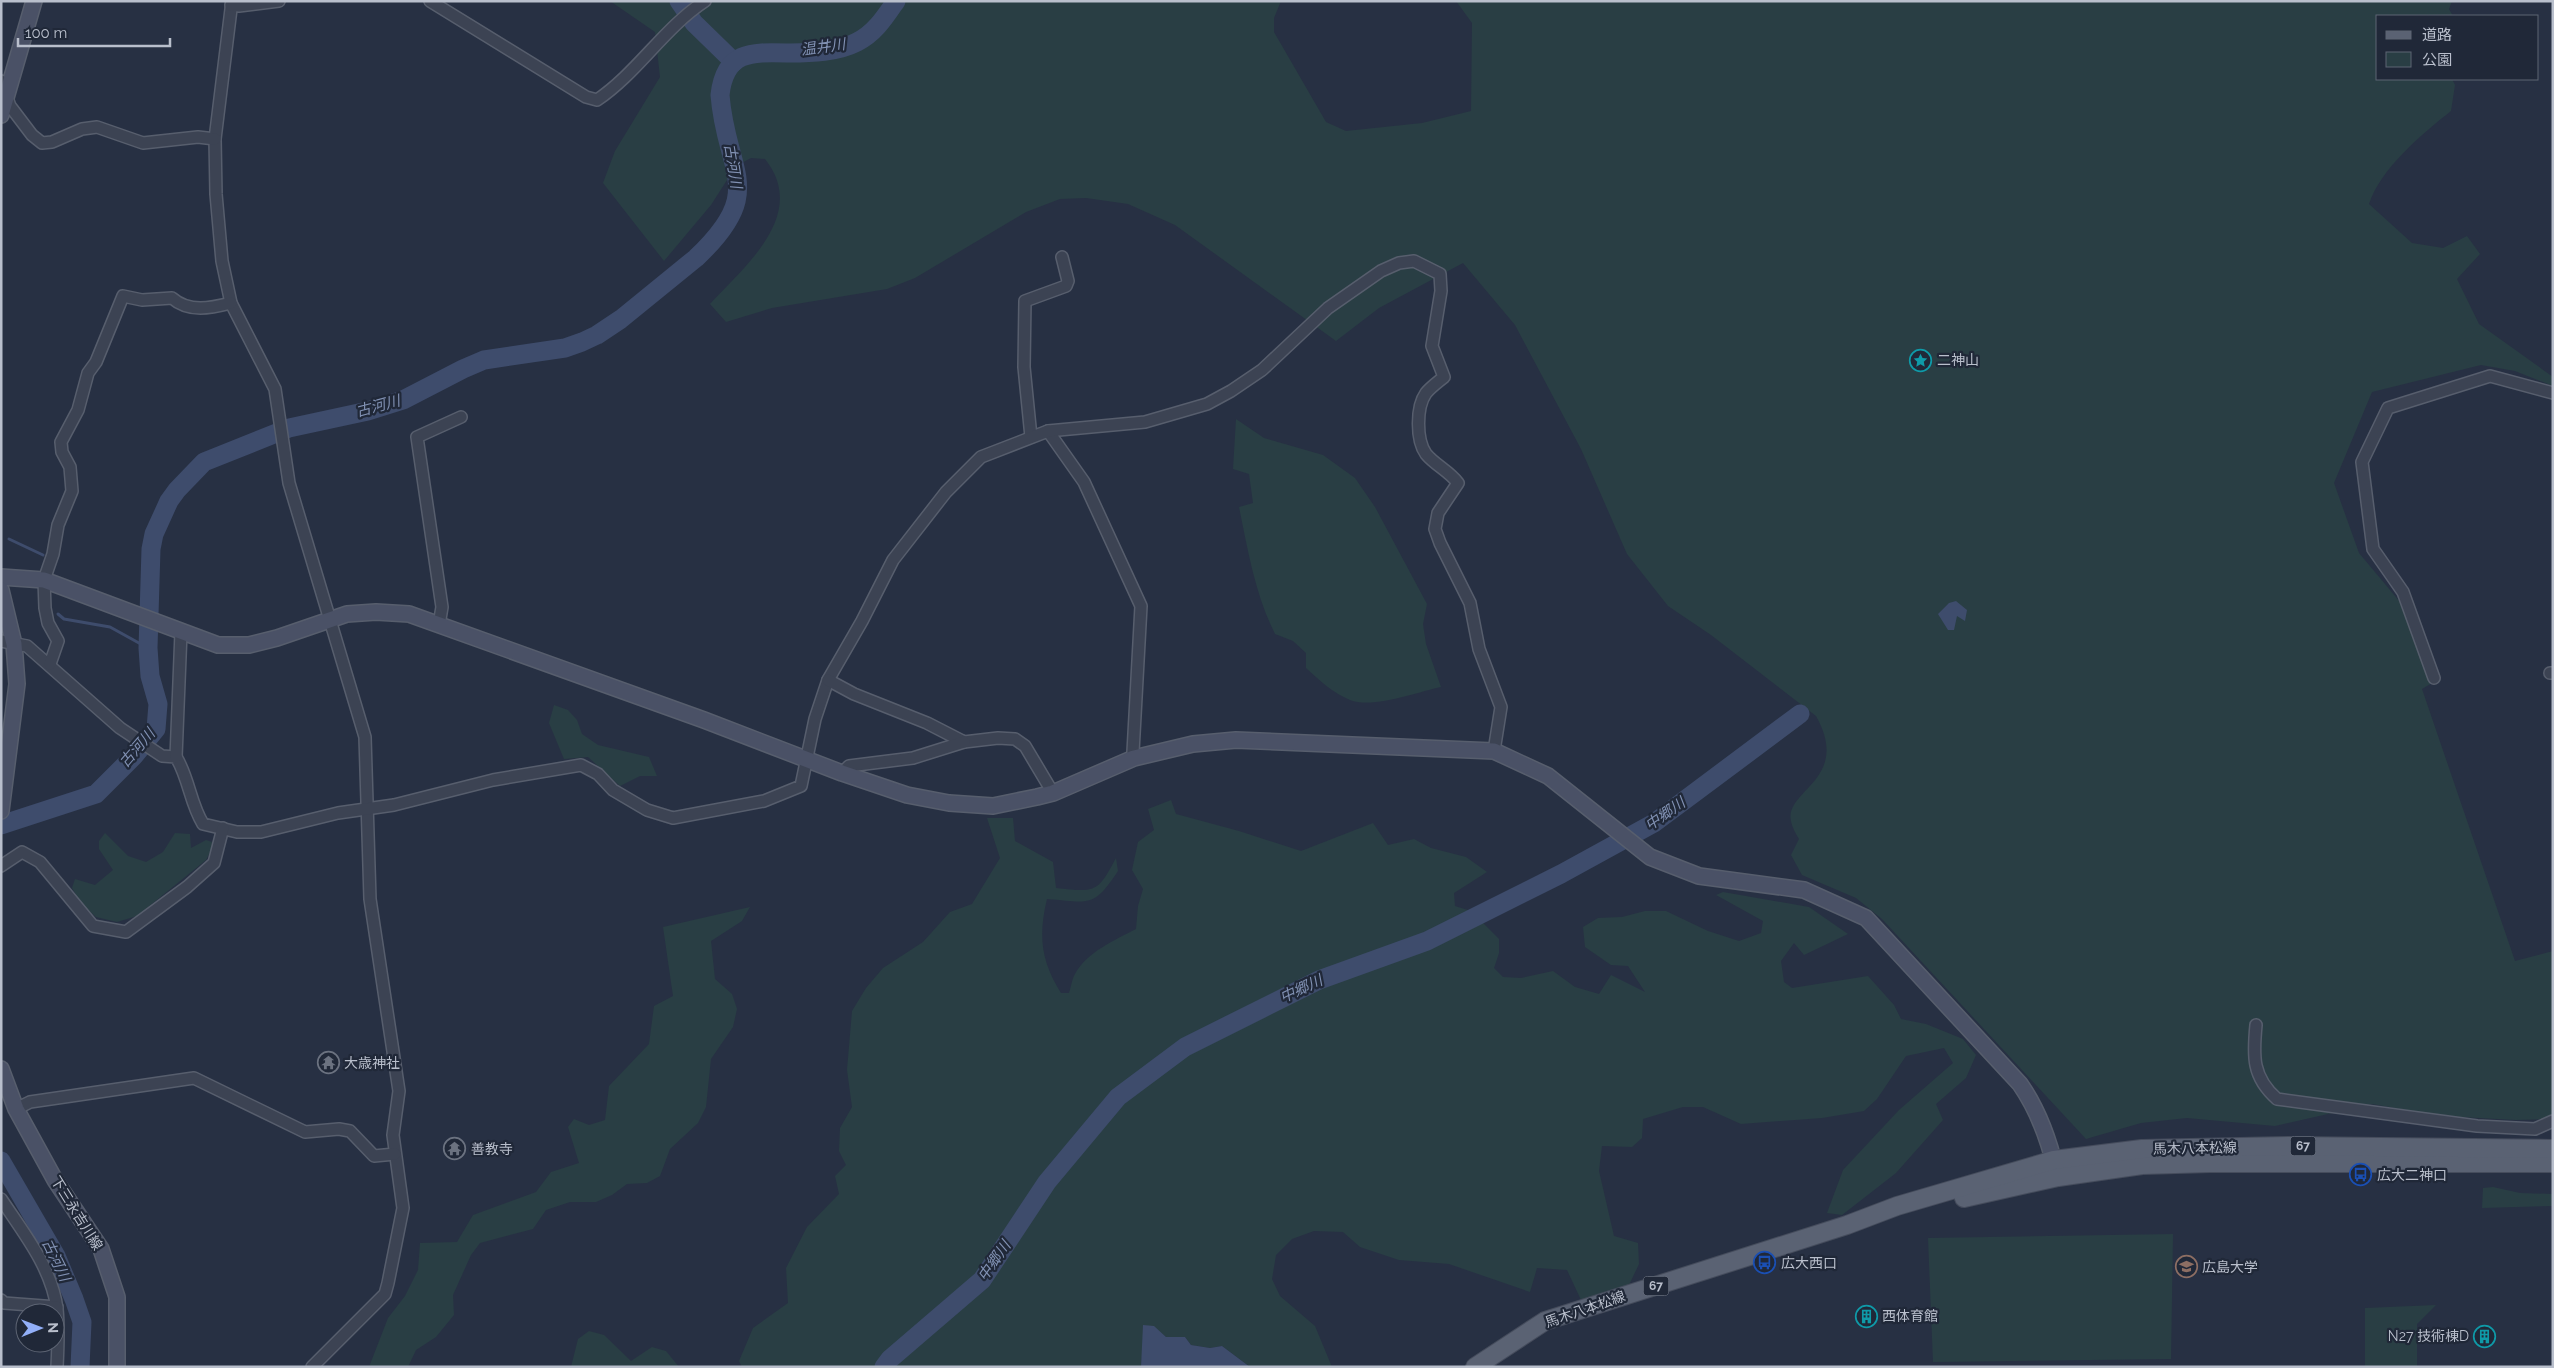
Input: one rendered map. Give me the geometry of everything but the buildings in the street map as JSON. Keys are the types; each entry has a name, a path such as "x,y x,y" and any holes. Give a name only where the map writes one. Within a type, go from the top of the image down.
{"main road":[{"name":"馬木八本松線","path":"1475,1367 1545,1321 1847,1225 2056,1169 2162,1149 2290,1146 2553,1149"},
{"name":"馬木八本松線","path":"2056,1169 2201,1163 2553,1163"}],"street":[{"path":"1,115 4,88 34,1"},
{"path":"279,1 239,6 231,3 215,138 216,194 222,261 231,303 275,389 289,482 365,737 370,899 399,1091 393,1136 403,1208 385,1294 312,1367"},
{"path":"430,1 586,97 597,100 607,93 653,46 703,3"},
{"path":"4,88 10,106 32,135 42,142 52,142 82,129 97,127 143,143 198,137 215,138"},
{"path":"1031,437 1024,367 1025,300 1066,286 1068,281 1062,257"},
{"path":"179,631 176,757 184,769 195,811 203,824 237,832 260,832 338,813 368,810 493,780 581,765 598,774 613,790 647,810 673,818 764,802 801,786 805,760 828,680 862,621 893,560 946,492 981,457 1048,431 1145,422 1207,404 1231,391 1262,370 1328,308 1381,271 1399,262 1414,260 1440,274 1441,291 1432,346 1444,377 1426,393 1421,404 1419,423 1422,445 1427,454 1451,473 1458,483 1438,513 1436,529 1440,544 1470,603 1479,649 1501,707 1494,752"},
{"path":"50,664 58,641 48,623 45,608 44,580 53,554 58,525 72,491 70,467 62,452 60,442 78,410 88,373 96,362 122,296 142,300 172,298 177,303 191,308 208,308 231,303"},
{"path":"2434,678 2403,592 2373,549 2362,462 2388,408 2490,376 2553,393"},
{"path":"438,624 442,607 417,437 461,417"},
{"path":"1048,431 1084,482 1141,606 1134,758"},
{"path":"1,578 44,580 121,610 218,644 249,644 277,638 347,614 376,612 409,614 704,720 842,773 907,795 949,803 993,806 1053,793 1134,758 1193,744 1236,740 1494,752 1548,776 1650,857 1699,876 1804,890 1866,918 2020,1084 2032,1102 2056,1169"},
{"path":"1,590 8,642 17,684 1,811"},
{"path":"8,642 27,646 50,664 120,728 162,756 176,757"},
{"path":"828,680 854,694 927,723 964,742"},
{"path":"842,773 849,766 913,758 964,742 998,738 1015,739 1025,746 1053,793"},
{"path":"1,866 22,852 40,862 93,926 126,932 188,887 214,862 223,828"},
{"path":"2256,1025 2254,1054 2258,1073 2266,1089 2278,1099 2477,1126 2535,1129 2553,1120"},
{"name":"下三永吉川線","path":"1,1069 16,1109 56,1180 101,1249 117,1297 118,1367"},
{"path":"16,1109 30,1102 194,1078 305,1132 339,1129 350,1131 374,1156 395,1154"},
{"path":"1,1199 46,1272 56,1303"},
{"path":"1,1300 15,1303"},
{"path":"57,1353 57,1367"}],"green space":[{"path":"610,1 1281,1 1274,18 1274,32 1326,122 1346,131 1422,123 1471,111 1472,23 1456,1 2452,1 2449,9 2452,15 2376,15 2376,80 2452,80 2455,85 2451,111 2415,141 2393,165 2375,191 2369,204 2412,243 2443,248 2467,236 2480,254 2457,279 2479,324 2553,377 2553,386 2515,371 2481,365 2372,392 2334,483 2359,553 2400,602 2413,625 2432,683 2422,689 2515,961 2553,951 2553,1117 2547,1119 2516,1120 2441,1116 2372,1104 2275,1126 2187,1118 2141,1123 2086,1139 1882,919 1856,898 1802,875 1791,855 1799,839 1791,821 1792,810 1822,769 1826,755 1825,738 1816,716 1711,635 1668,606 1627,554 1581,449 1515,325 1463,263 1379,308 1336,341 1175,225 1128,204 1086,198 1060,199 1026,212 915,278 887,289 772,308 726,322 710,304 754,256 767,238 776,219 780,200 777,179 765,159 751,158 736,166 711,205 664,261 603,183 615,151 660,77 655,32"},
{"path":"1236,419 1264,438 1323,455 1355,478 1375,507 1427,604 1423,624 1426,644 1441,687 1383,701 1360,702 1350,700 1321,682 1306,668 1306,653 1293,641 1275,634 1257,588 1239,507 1253,503 1249,474 1233,469"},
{"path":"554,705 568,710 577,720 582,734 598,745 649,757 657,776 640,776 620,786 588,757 564,759 549,723"},
{"path":"1171,800 1176,814 1239,831 1301,851 1373,823 1388,845 1414,839 1431,848 1466,857 1487,872 1454,893 1455,906 1471,911 1499,939 1499,953 1494,968 1503,977 1521,978 1553,971 1575,987 1599,994 1611,975 1645,992 1628,966 1611,965 1585,947 1583,927 1598,918 1622,917 1645,911 1666,911 1708,931 1739,941 1761,933 1763,921 1716,895 1723,892 1809,907 1848,934 1804,955 1794,943 1781,961 1784,982 1792,988 1868,976 1894,1005 1901,1019 1926,1024 1963,1039 1976,1055 1966,1078 1936,1104 1943,1120 1896,1173 1842,1215 1827,1213 1843,1170 1899,1110 1953,1063 1944,1048 1906,1056 1877,1099 1864,1111 1822,1118 1741,1124 1703,1107 1683,1107 1643,1119 1642,1138 1632,1147 1602,1146 1599,1171 1614,1236 1638,1243 1639,1264 1628,1287 1581,1300 1567,1270 1537,1268 1530,1292 1449,1264 1399,1260 1360,1247 1343,1232 1314,1231 1292,1239 1276,1255 1272,1279 1280,1296 1315,1326 1332,1367 1250,1367 1222,1346 1210,1348 1191,1345 1185,1337 1166,1337 1154,1327 1142,1356 1141,1367 742,1367 739,1361 753,1328 788,1303 786,1268 807,1227 839,1194 835,1176 846,1165 839,1151 840,1128 852,1107 847,1070 852,1011 866,988 883,968 923,942 950,912 972,904 1000,858 987,818 1013,818 1015,841 1053,862 1056,888 1087,890 1094,888 1110,870 1116,858 1118,871 1096,897 1081,901 1047,899 1042,937 1045,959 1061,993 1069,993 1075,974 1087,959 1102,947 1136,929 1138,906 1143,889 1132,870 1138,842 1154,830 1148,809"},
{"path":"105,833 128,856 146,862 163,852 175,833 190,834 191,848 206,840 215,843 206,860 137,916 117,922 96,917 81,903 72,888 75,879 95,885 113,870 99,849 99,841"},
{"path":"750,907 742,921 711,941 715,979 732,994 737,1009 733,1027 711,1059 706,1107 698,1123 670,1149 660,1176 647,1183 627,1184 612,1195 596,1202 570,1202 546,1210 533,1229 480,1243 471,1255 453,1295 454,1315 436,1337 416,1350 408,1367 369,1367 388,1318 405,1296 418,1270 420,1243 457,1242 473,1215 536,1192 551,1172 579,1163 568,1127 574,1119 589,1125 605,1120 609,1086 649,1044 654,1006 673,996 663,927"},
{"path":"2493,1187 2520,1193 2553,1194 2553,1206 2482,1208 2483,1188"},
{"path":"2173,1234 2171,1359 1933,1362 1928,1238"},
{"path":"2436,1305 2417,1324 2417,1367 2365,1367 2365,1308"},
{"path":"589,1331 604,1335 631,1361 652,1347 666,1351 679,1367 571,1367 578,1339"}],"water":[{"path":"1956,601 1967,610 1965,621 1957,616 1954,630 1948,630 1938,614 1949,603"},
{"path":"1143,1325 1154,1326 1166,1337 1185,1337 1191,1345 1210,1348 1222,1346 1250,1367 1141,1367"}],"waterway":[{"name":"古河川","path":"679,1 694,23 734,62"},
{"name":"古河川","path":"1,825 96,794 134,756 156,729 158,704 150,676 148,648 151,549 154,534 169,501 204,462 289,428 368,411 403,400 484,360 565,348 597,335 621,319 696,258 718,235 731,215 737,197 737,181 720,95 723,80 734,62 752,54 815,52 833,50 850,45 874,29 884,19 896,1"},
{"path":"9,539 43,555"},
{"path":"58,614 64,619 110,627 148,648"},
{"name":"中郷川","path":"884,1367 890,1359 982,1280 1047,1182 1118,1097 1185,1047 1319,980 1427,941 1561,874 1654,823 1800,714"},
{"name":"古河川","path":"1,1161 56,1256 74,1299 82,1322 80,1367"}],"place":[{"name":"二神山","path":"1921,360"},
{"name":"大歳神社","path":"328,1063"},
{"name":"善教寺","path":"455,1149"},
{"name":"広大二神口","path":"2361,1175"},
{"name":"広大西口","path":"1765,1263"},
{"name":"広島大学","path":"2186,1267"},
{"name":"西体育館","path":"1866,1316"},
{"name":"N27 技術棟D","path":"2485,1336"}],"water label":[{"name":"温井川","path":"823,47"}]}
